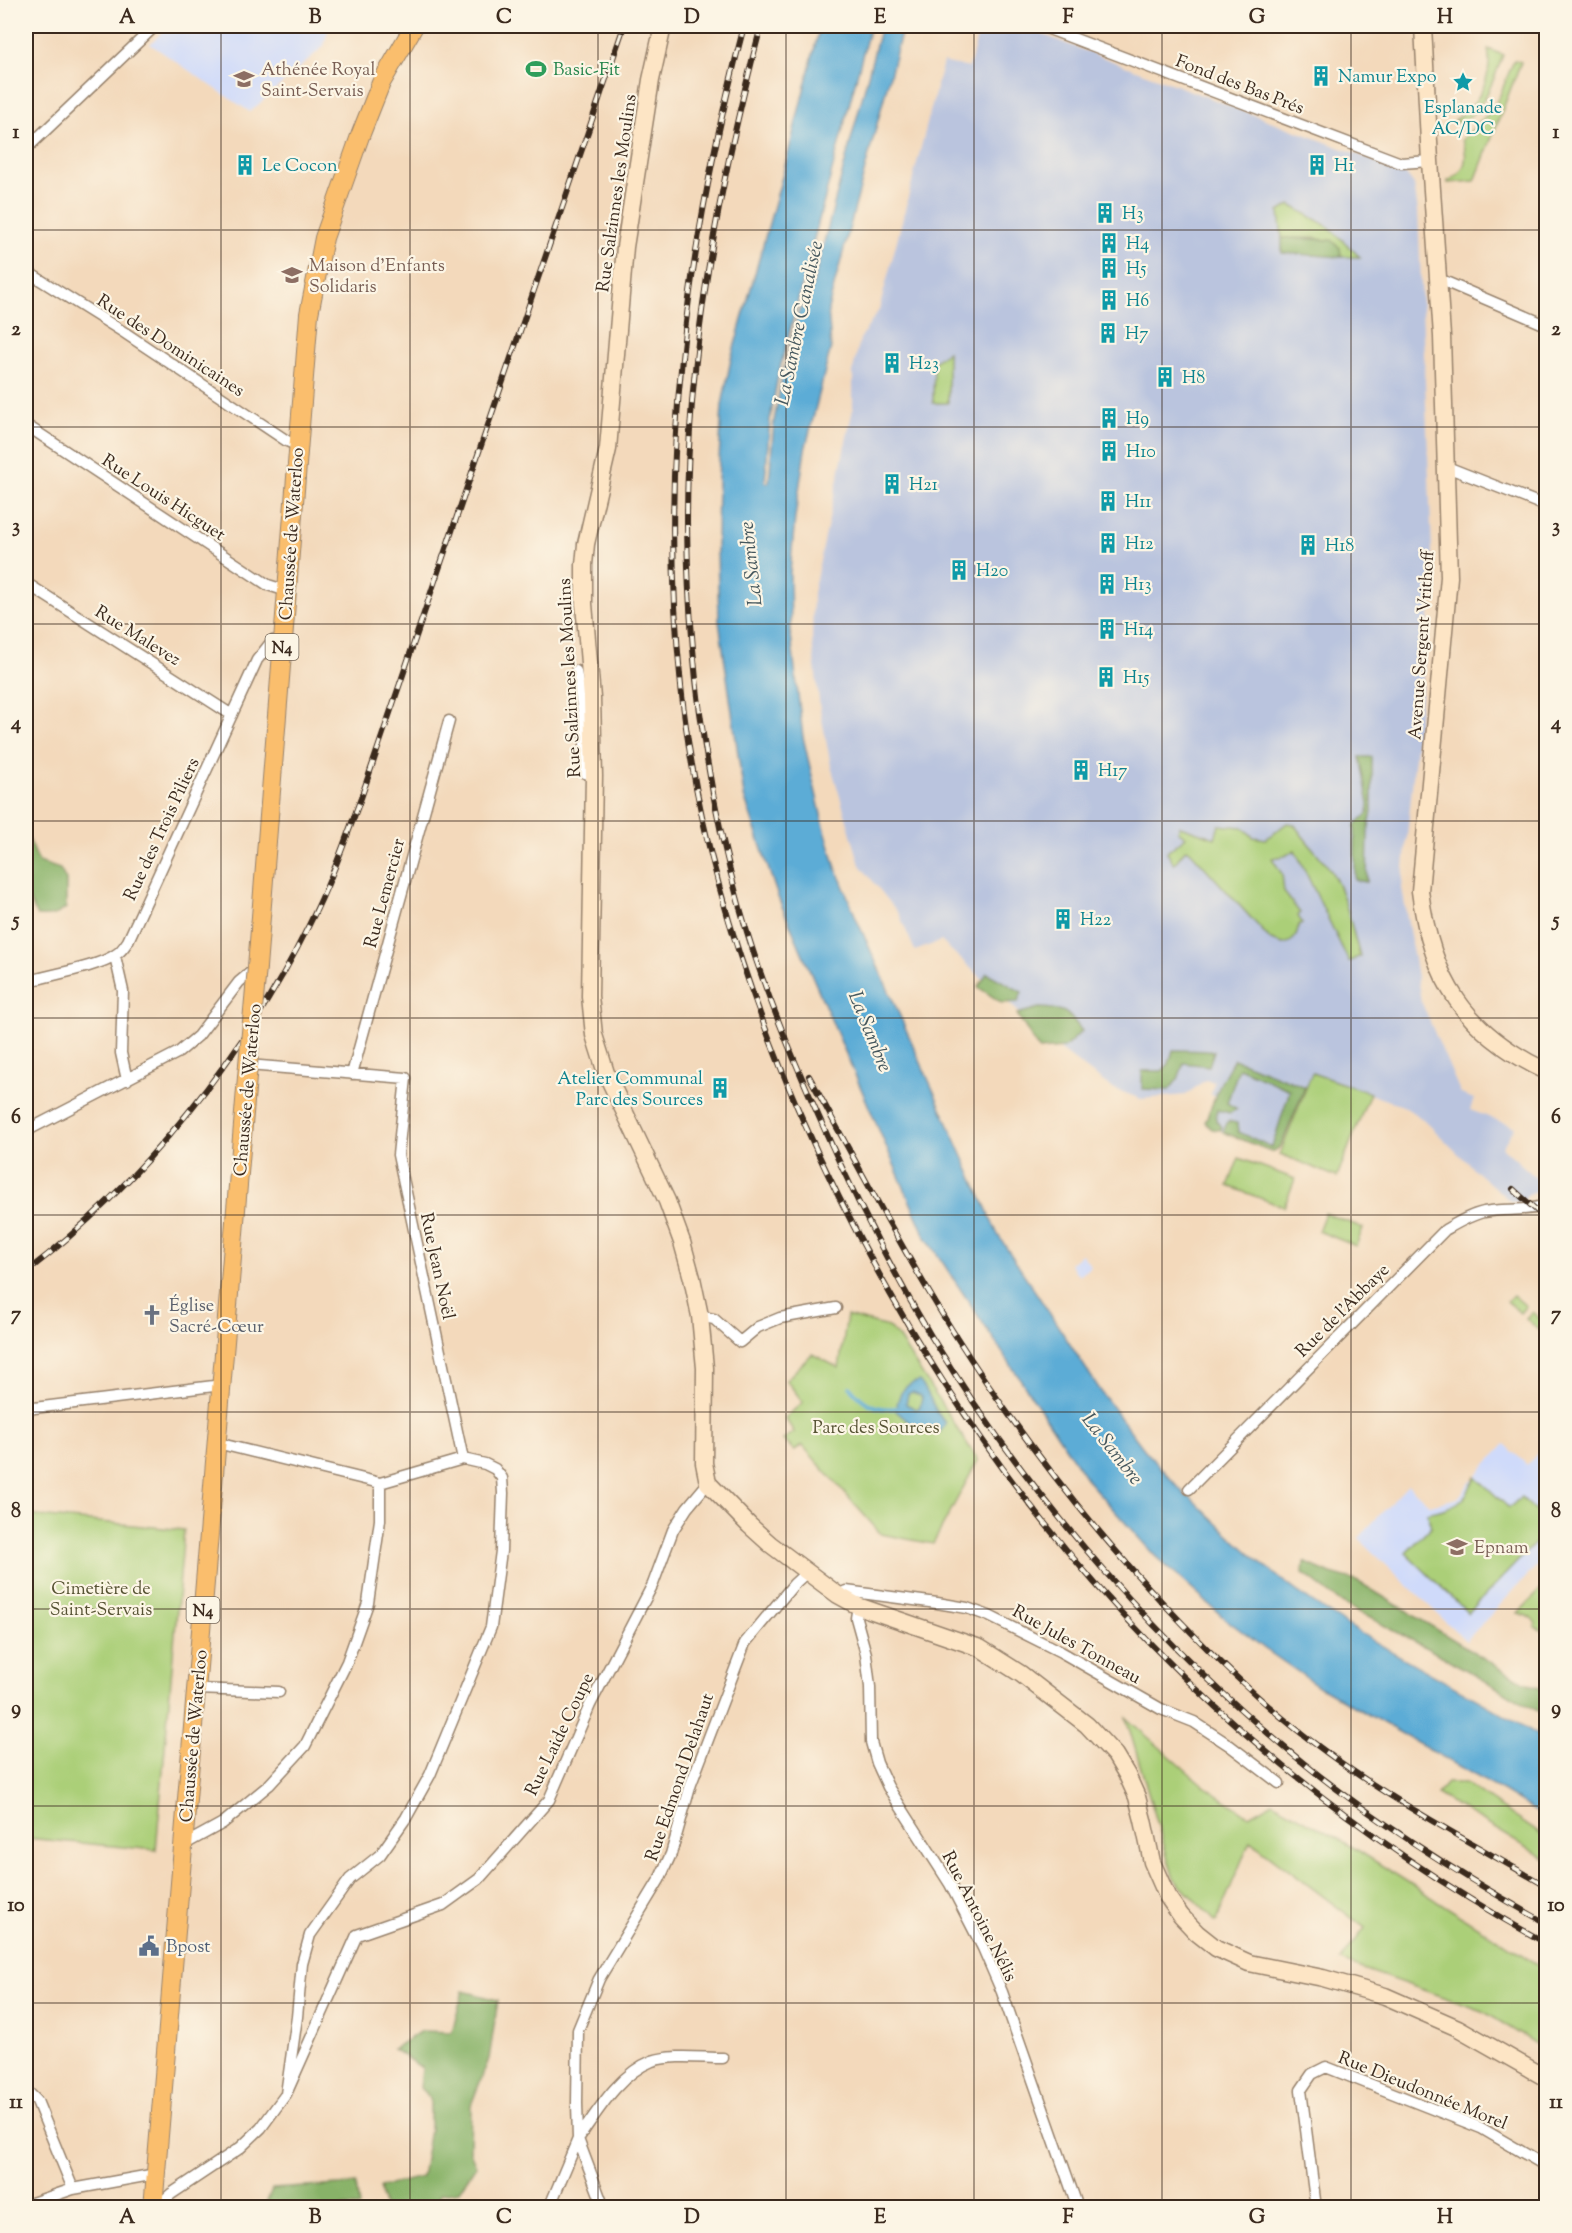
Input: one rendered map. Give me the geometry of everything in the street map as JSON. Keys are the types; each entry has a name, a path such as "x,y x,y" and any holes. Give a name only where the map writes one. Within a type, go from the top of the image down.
{"main road":[{"name":"Chaussée de Waterloo","path":"156,2174 309,314 324,238 381,83 414,26"},
{"name":"N4","path":"155,2208 156,2174"}],"street":[{"path":"26,149 155,26"},
{"name":"Rue Salzinnes les Moulins","path":"663,26 647,102 625,247 608,449 586,544 584,565 583,593 592,698 594,776 590,996 594,1035 606,1073 667,1201 682,1242 700,1316 705,1368 704,1463 708,1482"},
{"name":"Fond des Bas Prés","path":"1041,26 1401,163 1430,161"},
{"name":"Avenue Sergent Vrithoff","path":"1423,26 1439,279 1449,577 1423,845 1420,891 1423,919 1438,969 1476,1025 1498,1044 1546,1071"},
{"name":"Rue des Dominicaines","path":"26,271 125,333 286,441 298,446"},
{"path":"1439,279 1546,325"},
{"name":"Rue Louis Hicguet","path":"26,425 268,585 287,591"},
{"path":"1447,467 1546,506"},
{"name":"Rue Malevez","path":"26,583 232,715"},
{"name":"Rue des Trois Piliers","path":"115,956 128,941 257,660 272,641 283,640"},
{"path":"576,671 585,725 585,773 594,776"},
{"name":"Rue Lemercier","path":"352,1074 449,721"},
{"path":"26,982 101,962 115,956 123,991 121,1053 127,1080"},
{"path":"26,1131 179,1052 198,1036 239,982 257,967"},
{"path":"249,1065 352,1074"},
{"name":"Rue Jean Noël","path":"352,1074 406,1078 398,1155 463,1459"},
{"name":"Rue de l'Abbaye","path":"1189,1489 1445,1230 1483,1212 1522,1211 1546,1206"},
{"path":"700,1316 714,1319 740,1342 758,1327 780,1318 836,1308"},
{"path":"26,1409 222,1385"},
{"path":"217,1443 380,1483 463,1459 485,1464 495,1469 502,1478 501,1551 491,1627 430,1775 406,1818 380,1855 350,1879 310,1935 302,1964 286,2094"},
{"path":"708,1482 749,1525 838,1595 858,1606 980,1648 1021,1674 1087,1725 1115,1755 1127,1775 1141,1812 1152,1862 1167,1896 1197,1933 1216,1948 1249,1963 1323,1978 1405,2004 1458,2028 1546,2078"},
{"name":"Rue Laide Coupe","path":"155,2208 171,2194 240,2148 261,2128 286,2094 357,1935 443,1905 479,1879 549,1800 590,1705 653,1584 673,1530 708,1482"},
{"path":"183,1845 224,1823 260,1793 304,1746 347,1662 368,1603 380,1520 380,1483"},
{"name":"Rue Edmond Delahaut","path":"549,2208 579,2139 578,2030 598,1979 659,1880 667,1862 691,1784 745,1643 794,1584 807,1572"},
{"name":"Rue Jules Tonneau","path":"838,1595 846,1591 918,1600 968,1608 989,1616 1061,1652 1161,1709 1194,1722 1229,1745 1279,1784"},
{"name":"Rue Antoine Nélis","path":"858,1606 856,1618 866,1654 870,1687 871,1742 877,1763 888,1787 950,1884 983,1948 1002,1992 1078,2208"},
{"path":"196,1689 279,1692"},
{"path":"604,2208 579,2139 600,2108 634,2071 653,2061 677,2058 723,2058"},
{"name":"Rue Dieudonnée Morel","path":"1316,2208 1301,2090 1311,2074 1326,2067 1481,2128 1546,2166"},
{"path":"26,2090 37,2101 73,2189"},
{"path":"26,2205 73,2189 156,2174"}],"shaded area":[{"name":"Athénée Royal Saint-Servais","path":"169,26 329,26 324,46 250,112 150,44"},
{"path":"980,26 1020,26 1404,172 1414,185 1418,211 1433,574 1402,888 1421,1001 1461,1094 1474,1099 1470,1110 1515,1127 1502,1147 1546,1187 1529,1194 1521,1203 1510,1201 1424,1120 1403,1106 1313,1074 1307,1088 1299,1085 1273,1152 1214,1128 1218,1097 1211,1095 1214,1082 1205,1080 1186,1095 1141,1099 1112,1088 1058,1048 941,941 915,951 899,914 860,865 831,766 820,709 812,641 813,593 853,409 853,370 860,339 879,310 943,62 969,68"},
{"path":"1082,1254 1091,1267 1079,1276 1070,1264"},
{"name":"Epnam","path":"1505,1444 1527,1465 1546,1444 1546,1556 1466,1641 1358,1538 1408,1485 1430,1505 1458,1498"}],"green space":[{"path":"1488,49 1503,55 1496,75 1475,111 1458,124 1455,120 1471,107 1486,80"},
{"path":"1514,60 1521,62 1475,181 1448,183 1459,174 1464,164 1465,152 1462,140 1491,111"},
{"path":"1290,205 1329,227 1360,257 1341,257 1340,248 1317,238 1282,238 1279,212"},
{"path":"1282,238 1332,240 1340,248 1341,257 1282,253"},
{"path":"948,351 948,403 933,403 934,362"},
{"path":"1360,757 1372,757 1372,812 1368,831 1367,882 1355,880 1355,825 1368,813 1369,804"},
{"path":"1287,823 1294,824 1329,868 1340,888 1360,956 1349,962 1295,850 1285,856 1272,858 1282,874 1284,892 1300,913 1298,916 1302,923 1298,925 1295,938 1283,944 1271,940 1191,852 1186,849 1174,864 1167,852 1186,837 1178,831 1180,826 1215,838 1219,825 1243,827 1253,837 1266,839"},
{"path":"26,833 39,862 60,869 66,880 66,908 56,914 37,916 26,893"},
{"path":"987,973 1022,992 1018,1002 1002,1003 978,987"},
{"path":"1039,1008 1064,1012 1082,1031 1064,1048 1039,1050 1017,1014"},
{"path":"1173,1050 1214,1051 1209,1066 1184,1063 1178,1079 1169,1090 1142,1089 1142,1071 1162,1071 1169,1064"},
{"path":"1234,1059 1305,1087 1281,1146 1273,1152 1223,1132 1228,1121 1237,1123 1238,1132 1272,1147 1290,1090 1239,1068 1227,1103 1237,1109 1230,1113 1217,1110 1216,1121 1222,1127 1221,1130 1212,1129 1205,1122 1222,1080"},
{"path":"1312,1073 1370,1093 1337,1177 1280,1154"},
{"path":"1239,1158 1295,1179 1284,1207 1228,1186"},
{"path":"1325,1213 1363,1228 1356,1246 1318,1231"},
{"path":"1513,1295 1526,1306 1520,1313 1507,1301"},
{"path":"1532,1312 1545,1323 1538,1330 1526,1318"},
{"name":"Parc des Sources","path":"847,1316 888,1327 898,1337 978,1460 933,1544 881,1534 802,1445 795,1451 783,1440 794,1432 785,1418 803,1402 786,1380 812,1354 839,1368"},
{"path":"1475,1476 1509,1508 1521,1497 1546,1521 1546,1532 1468,1613 1406,1553 1432,1526 1427,1513 1458,1503 1468,1493"},
{"name":"Cimetière de Saint-Servais","path":"26,1515 184,1530 156,1850 26,1838"},
{"path":"1304,1562 1331,1574 1359,1582 1518,1679 1546,1691 1546,1716 1451,1661 1342,1603 1303,1573"},
{"path":"1546,1585 1546,1632 1535,1627 1536,1623 1528,1616 1518,1613"},
{"path":"1126,1718 1203,1785 1249,1816 1273,1802 1351,1846 1546,1970 1546,2050 1483,2011 1340,1961 1365,1928 1250,1841 1216,1922 1174,1879"},
{"path":"1447,1783 1465,1783 1546,1838 1546,1859 1437,1794"},
{"path":"463,1991 498,2000 489,2059 471,2105 470,2152 476,2166 459,2191 440,2194 435,2207 384,2207 380,2187 422,2177 430,2129 430,2098 420,2088 422,2068 393,2049 421,2031 452,2032"},
{"path":"356,2184 359,2207 265,2207 272,2189"}],"water":[{"path":"820,26 870,26 778,376 770,420 765,481 767,483 769,482 774,421 782,377 799,310 808,303 881,26 903,26 828,309 831,347 805,450 795,517 790,573 791,635 803,737 835,865 857,920 998,1235 1104,1396 1144,1449 1187,1497 1190,1497 1250,1554 1298,1592 1372,1640 1546,1740 1546,1818 1320,1687 1265,1649 1223,1617 1155,1556 1088,1481 925,1236 778,897 744,796 719,621 718,479 722,405 731,359 784,170"},
{"path":"919,1381 927,1391 946,1423 940,1432 915,1426 896,1411 902,1391","holes":["912,1392 922,1398 920,1407 916,1409 906,1404 908,1394"]}],"waterway":[{"path":"850,1387 870,1405 896,1408"}],"railway":[{"path":"26,1272 110,1199 187,1114 254,1022 317,910 361,798 624,26"},
{"path":"744,26 707,189 682,353 673,518 675,602 681,686 688,741 709,848 739,954 798,1109 861,1240 932,1365 1012,1481 1101,1590 1199,1691 1305,1784 1421,1868 1546,1943"},
{"path":"761,26 731,148 708,271 699,334 688,459 688,571 695,668 717,814 748,935 786,1040 858,1201 900,1283 931,1336 1003,1444 1085,1549 1175,1647 1222,1692 1302,1762 1404,1837 1546,1923"},
{"path":"809,1076 879,1205 952,1330 1004,1408 1060,1484 1120,1556 1235,1676 1288,1723 1352,1771 1546,1886"},
{"path":"1513,1189 1546,1219"}],"place":[{"name":"Basic-Fit","path":"536,69"},
{"name":"Namur Expo","path":"1321,76"},
{"name":"Athénée Royal Saint-Servais","path":"244,79"},
{"name":"Esplanade AC/DC","path":"1463,82"},
{"name":"Le Cocon","path":"245,165"},
{"name":"H1","path":"1317,165"},
{"name":"H3","path":"1105,213"},
{"name":"H4","path":"1109,243"},
{"name":"H5","path":"1109,268"},
{"name":"Maison d'Enfants Solidaris","path":"292,275"},
{"name":"H6","path":"1109,300"},
{"name":"H7","path":"1108,333"},
{"name":"H23","path":"892,363"},
{"name":"H8","path":"1165,377"},
{"name":"H9","path":"1109,418"},
{"name":"H10","path":"1109,451"},
{"name":"H21","path":"892,484"},
{"name":"H11","path":"1108,501"},
{"name":"H12","path":"1108,543"},
{"name":"H18","path":"1308,545"},
{"name":"H20","path":"959,570"},
{"name":"H13","path":"1107,584"},
{"name":"H14","path":"1107,629"},
{"name":"H15","path":"1106,677"},
{"name":"H17","path":"1081,770"},
{"name":"H22","path":"1063,919"},
{"name":"Atelier Communal Parc des Sources","path":"720,1088"},
{"name":"Église Sacré-Cœur","path":"152,1315"},
{"name":"Epnam","path":"1457,1547"},
{"name":"Bpost","path":"149,1946"}],"water label":[{"name":"La Sambre Canalisée","path":"798,323"},
{"name":"La Sambre","path":"750,564"},
{"name":"La Sambre","path":"871,1031"},
{"name":"La Sambre","path":"1113,1448"}]}
